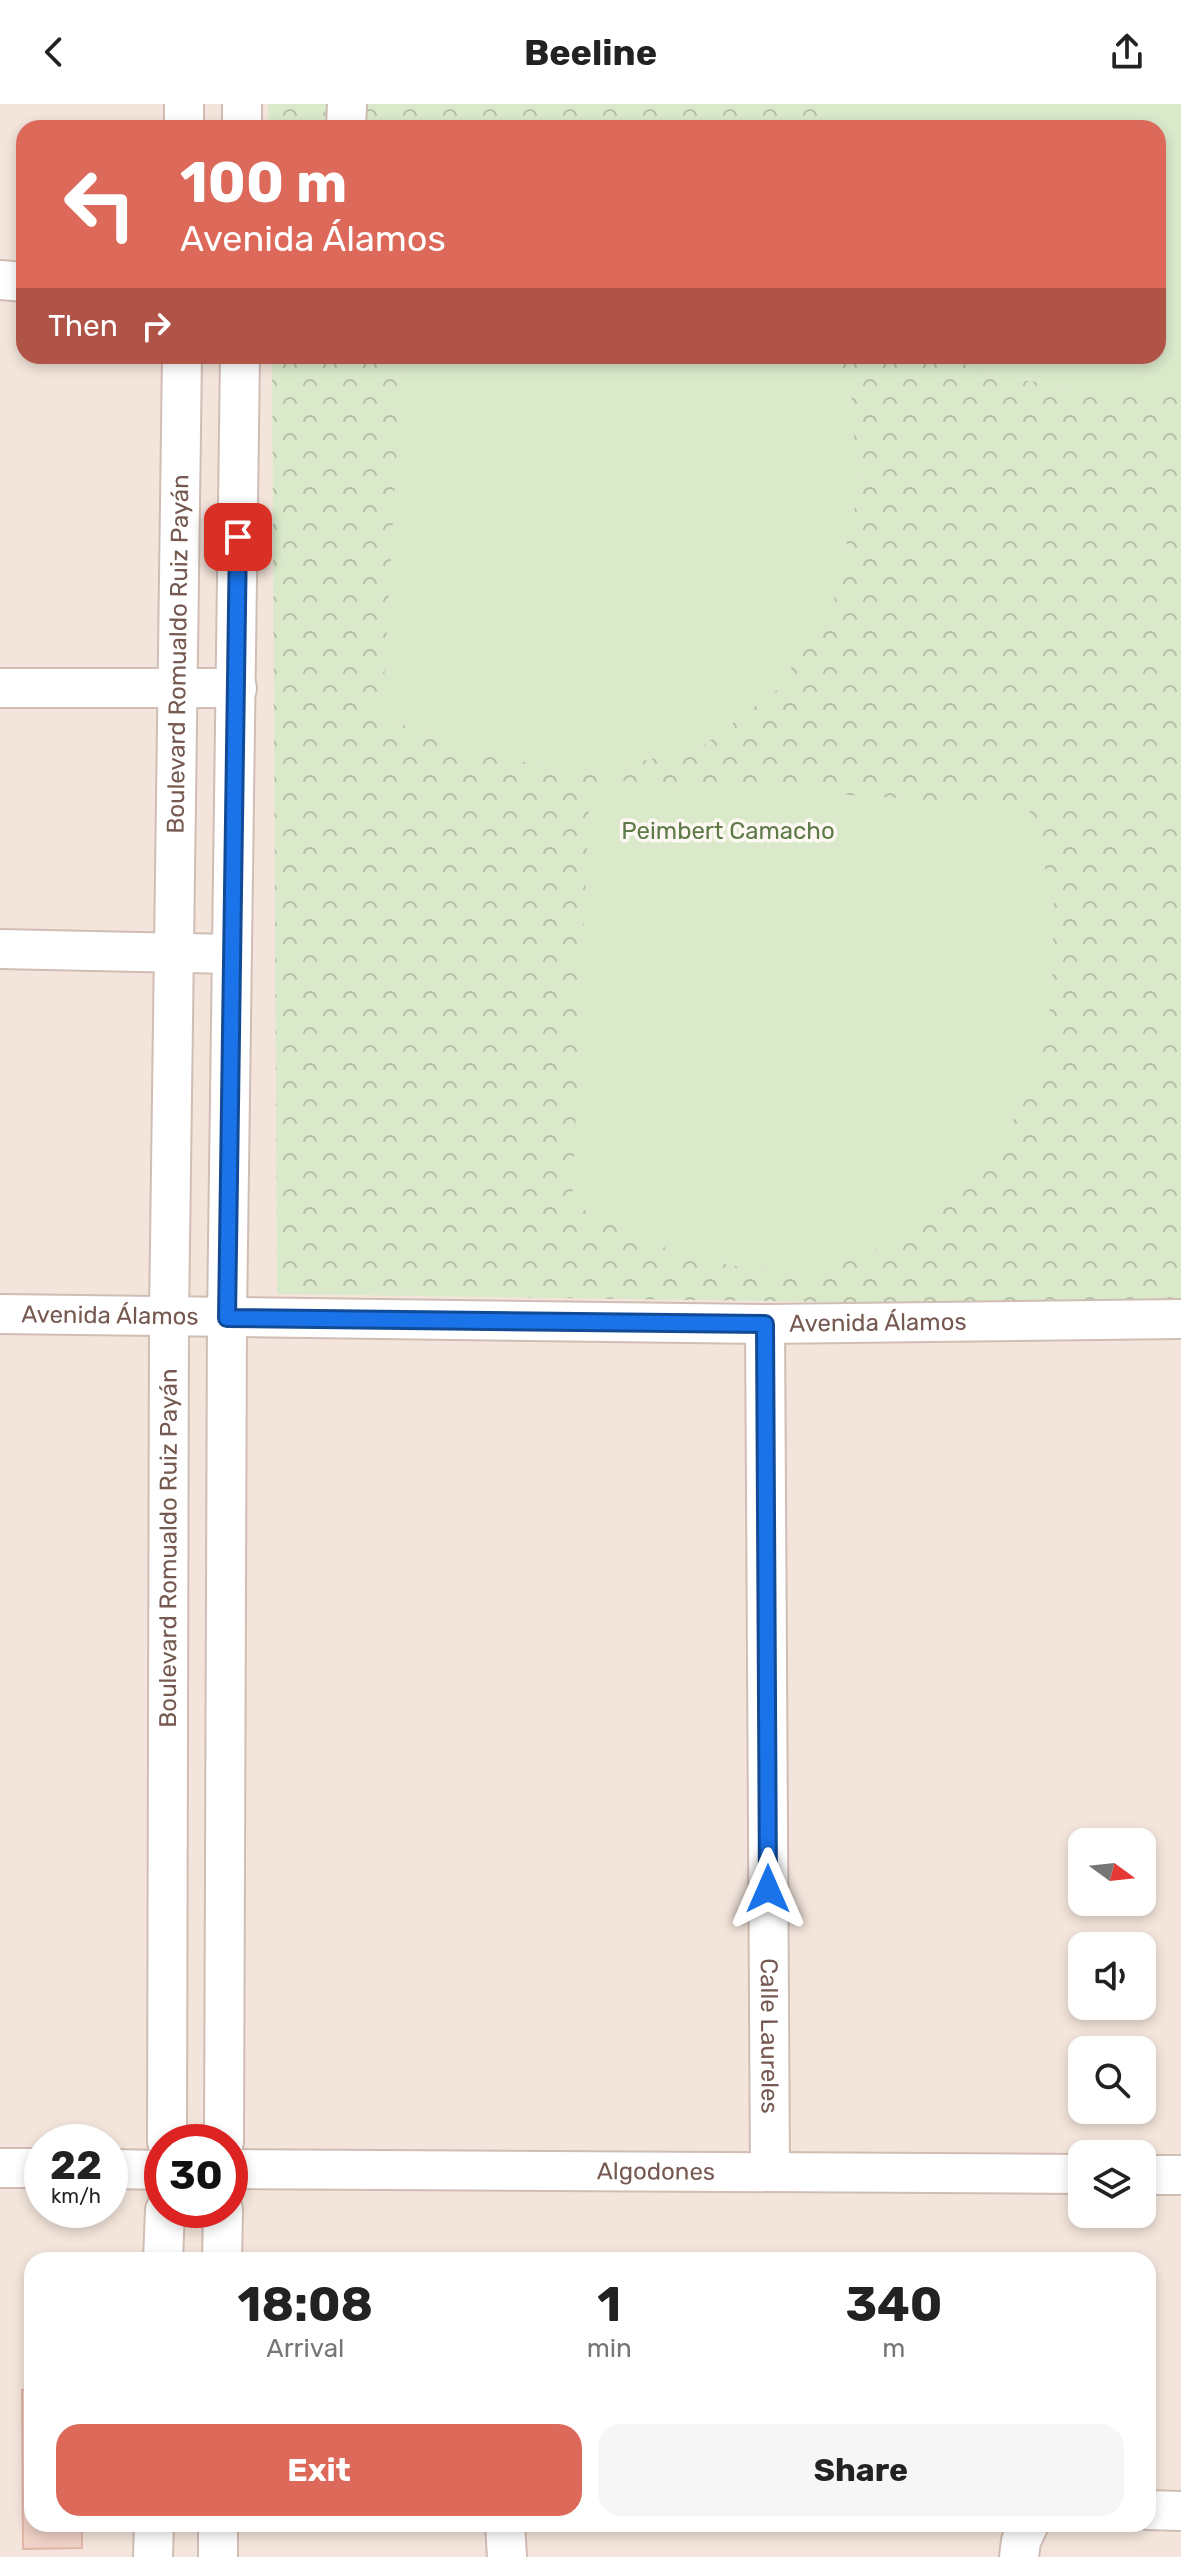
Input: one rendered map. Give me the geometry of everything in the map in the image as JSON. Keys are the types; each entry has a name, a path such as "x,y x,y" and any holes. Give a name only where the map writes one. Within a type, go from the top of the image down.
{"street":[{"name":"Boulevard Romualdo Ruiz Payán","path":"167,2124 169,1318 182,364"},
{"path":"224,2124 227,1318 240,364"},
{"path":"0,688 237,688"},
{"path":"0,949 231,954"},
{"name":"Avenida Álamos","path":"0,1314 765,1324 1181,1319"},
{"name":"Calle Laureles","path":"765,1324 770,2171"},
{"path":"0,2168 24,2168"},
{"name":"Algodones","path":"248,2169 1068,2174"},
{"path":"1156,2175 1181,2175"},
{"path":"163,2252 164,2228"},
{"path":"222,2252 223,2228"},
{"path":"1156,2510 1181,2511"},
{"path":"153,2557 154,2532"},
{"path":"218,2532 218,2557"},
{"path":"505,2532 507,2557"},
{"path":"1019,2557 1025,2532"}],"shaded area":[{"path":"0,104 1181,104 1181,2557 0,2557"}],"green space":[{"name":"Peimbert Camacho","path":"268,104 1181,104 1181,1307 277,1294 272,364 1166,364 1166,120 269,120"},
{"path":"823,104 1181,104 1181,396 1106,391 991,376 964,364 1166,364 1166,120 822,120"},
{"path":"402,364 842,364 851,391 858,493 834,600 778,689 699,749 589,772 485,756 382,717"},
{"path":"609,780 1028,806 1054,900 1052,997 1038,1069 1002,1143 920,1232 822,1271 734,1266 652,1244 572,1204 589,806"}],"building":[{"path":"22,2390 24,2532 82,2532 82,2548 23,2549"}],"route":[{"path":"238,537 227,1318 765,1324 768,1889"}]}
